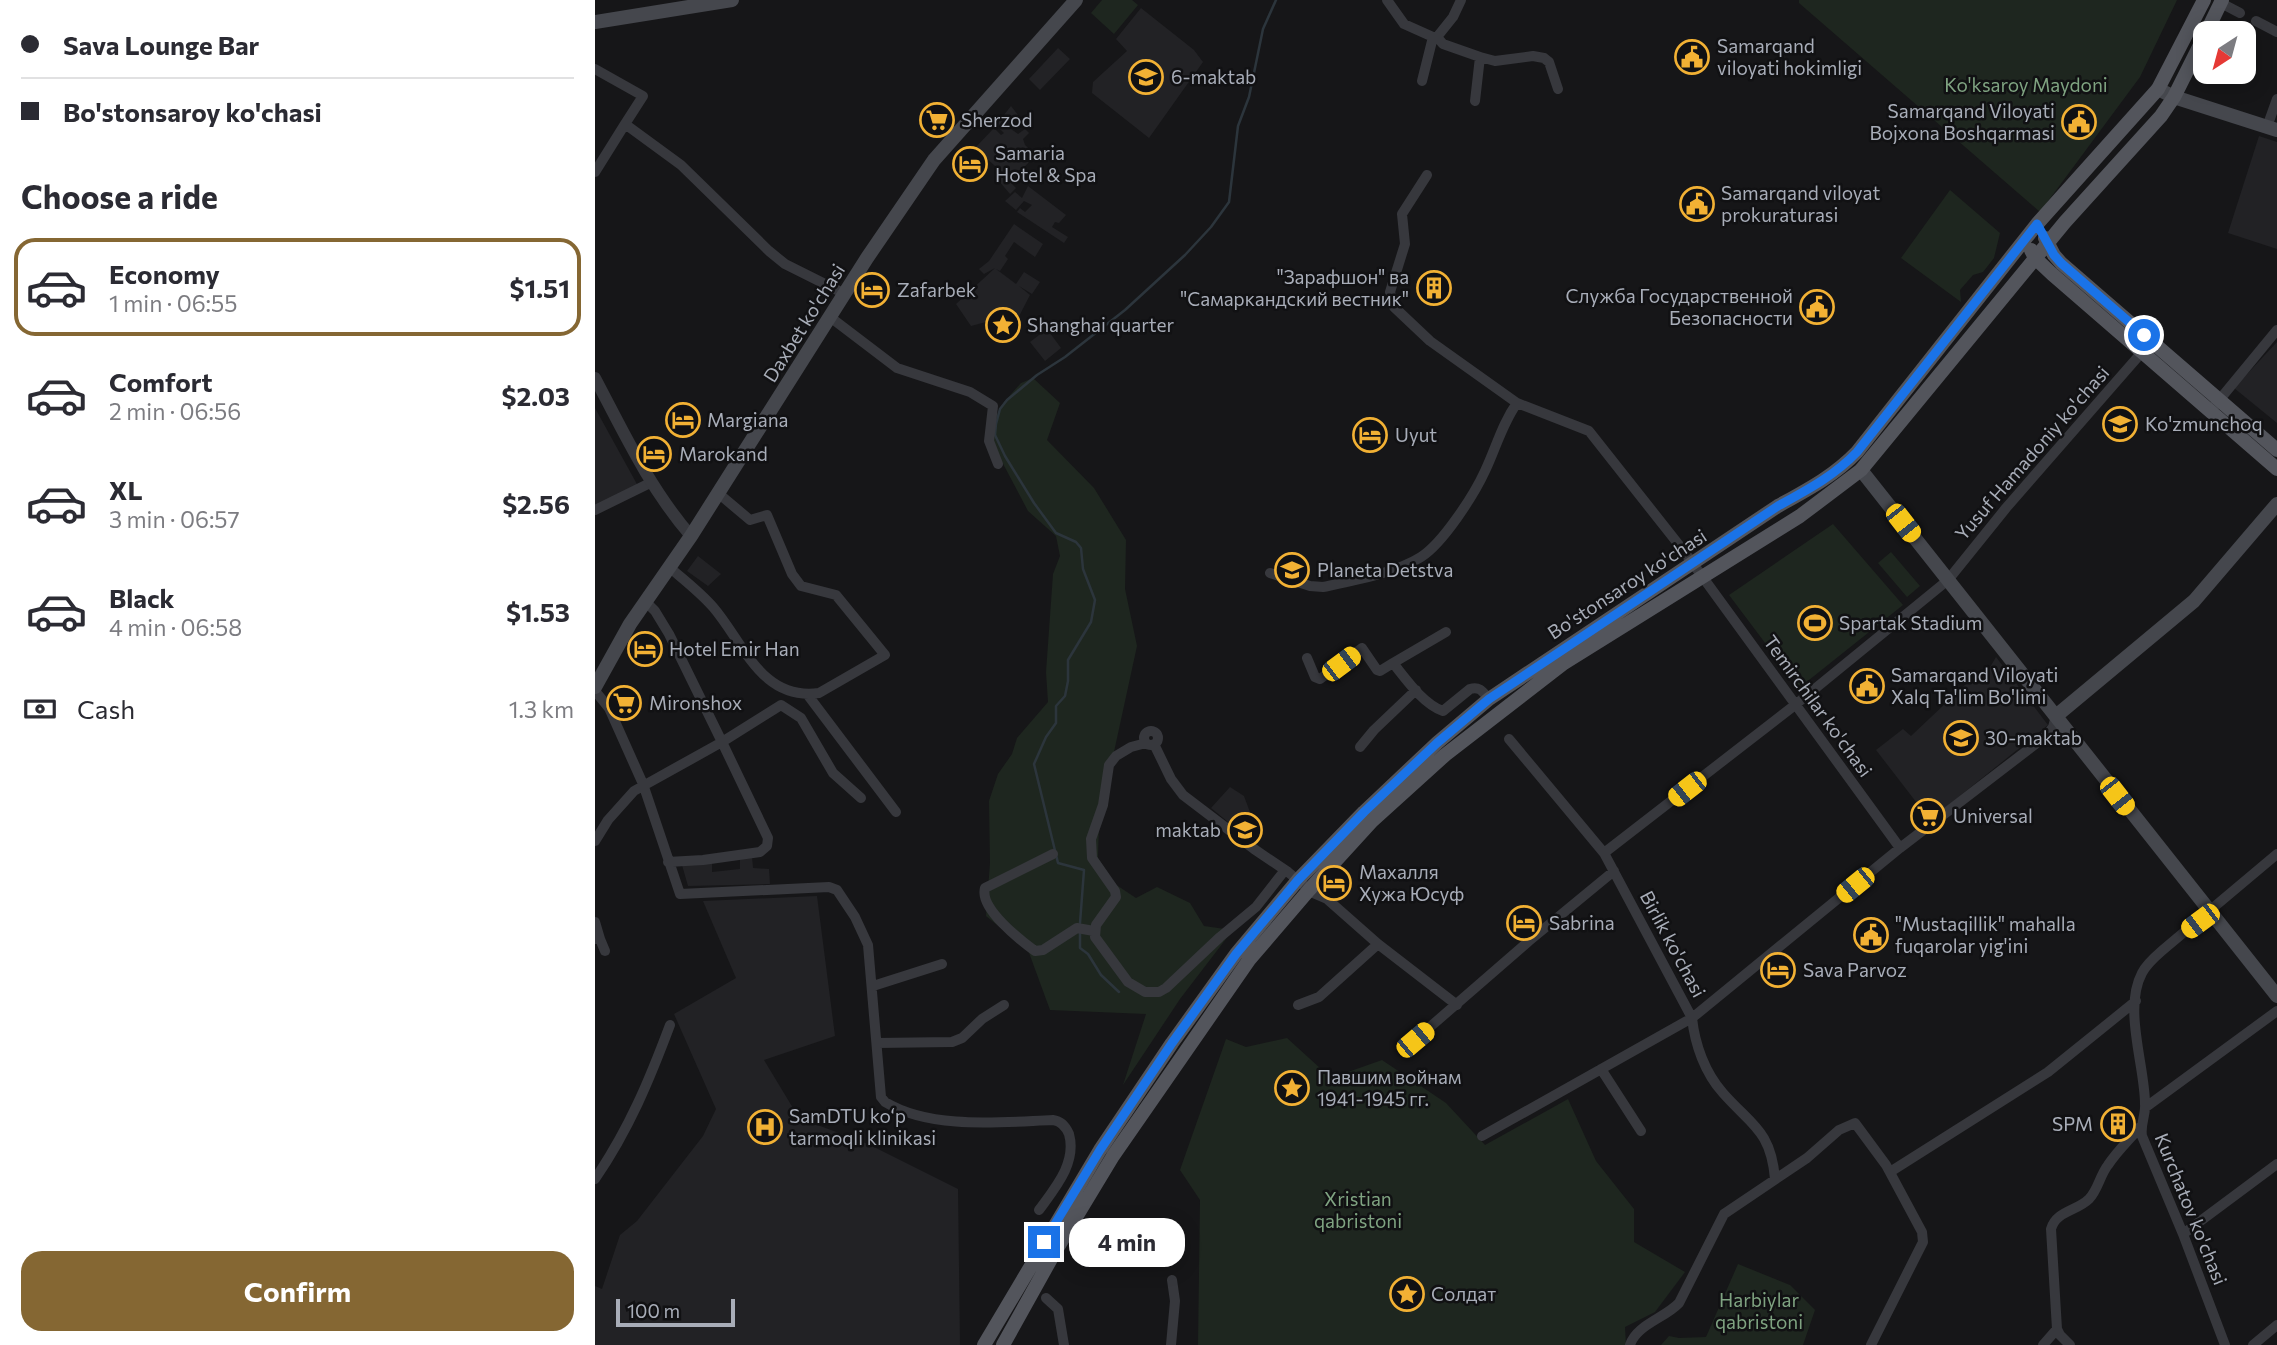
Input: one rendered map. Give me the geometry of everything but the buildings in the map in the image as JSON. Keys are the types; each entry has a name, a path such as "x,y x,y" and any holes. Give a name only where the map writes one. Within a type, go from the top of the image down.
{"main road":[{"path":"595,22 732,0"},
{"name":"Daxbet ko'chasi","path":"595,689 630,624 691,536 830,317 934,160 1076,0"},
{"name":"Bo'stonsaroy ko'chasi","path":"983,1345 1100,1150 1236,954 1304,885 1373,821 1445,755 1492,717 1564,663 1700,575 1778,506 1816,486 1840,469 1857,452 2037,224 2158,89 2204,0"},
{"name":"Bo'stonsaroy ko'chasi","path":"2212,21 2221,2"},
{"name":"Bo'stonsaroy ko'chasi","path":"1003,1345 1113,1156 1249,960 1304,885 1364,812 1437,743 1489,699 1800,516 1861,470 2035,258 2161,116 2174,97 2193,58"},
{"path":"2158,89 2174,97 2272,128"},
{"path":"2037,224 2061,263 2215,406 2277,469"},
{"path":"2025,240 2035,258 2143,351 2277,450"},
{"path":"1861,470 2277,996"},
{"path":"2056,716 2194,601 2277,505"}],"street":[{"path":"1387,0 1404,24 1435,37 1443,44 1496,61 1534,56 1543,58 1549,62 1557,89"},
{"path":"1422,80 1435,37 1453,17 1461,0"},
{"path":"2221,2 2240,13"},
{"path":"2256,21 2277,32"},
{"path":"1475,101 1480,57"},
{"path":"595,69 643,96 595,172"},
{"path":"2272,128 2277,99"},
{"path":"625,124 681,165 785,264 845,294"},
{"name":"Temirchilar ko'chasi","path":"1427,175 1402,214 1405,244 1390,292 1391,300 1401,314 1430,341 1517,403 1589,431 1700,575 1901,848"},
{"path":"830,317 897,368 970,392 993,406 989,441 998,464"},
{"path":"2215,406 2277,330"},
{"name":"Yusuf Hamadoniy ko'chasi","path":"1604,853 1795,705 1948,580 2006,508 2143,351"},
{"path":"595,378 650,483 675,519 691,536"},
{"path":"1270,573 1310,586 1323,587 1404,566 1421,557 1432,548 1475,492 1503,426 1517,403"},
{"path":"595,510 650,483"},
{"path":"669,567 712,606 760,673 793,692 819,693 885,655 836,595 801,586 792,574 767,515 750,520 718,493"},
{"path":"645,601 655,611 669,634 768,838 767,846 760,852 668,862"},
{"path":"1307,658 1318,679 1360,649 1378,671 1446,632"},
{"path":"1393,663 1416,690 1443,711 1475,688 1480,689 1489,699"},
{"path":"595,689 609,708 643,784 680,894 834,888 849,908 868,945 881,1097 891,1106 923,1116 968,1124 1053,1120 1062,1124 1068,1132 1071,1150 1068,1165 1039,1210"},
{"path":"1360,747 1416,690"},
{"path":"805,694 896,812"},
{"path":"595,841 608,820 633,791 722,742 781,705 801,718 833,773 861,798"},
{"path":"1482,1136 1692,1018 1901,848 2046,736 2053,727 2056,716"},
{"name":"Birlik ko'chasi","path":"1509,739 1604,853 1692,1018 1694,1035 1708,1072 1721,1091 1761,1132 1770,1149 1775,1178"},
{"path":"1285,870 1256,907 1166,988 1159,992 1145,992 1128,982 1098,944 1094,931 1116,897 1115,891 1096,866 1090,849 1094,827 1103,805 1109,765 1116,756 1131,747 1150,744 1183,795 1254,849 1285,870 1304,885 1327,899 1378,944 1457,1005"},
{"path":"1053,854 985,888 984,900 995,916 1035,951 1043,950 1077,928 1094,931"},
{"name":"Kurchatov ko'chasi","path":"2225,1345 2142,1136 2140,1127 2146,1107 2136,1030 2137,988 2148,964 2277,854"},
{"path":"1415,1040 1614,871"},
{"path":"595,922 597,939 605,951"},
{"path":"1297,1005 1319,996 1378,944"},
{"path":"873,986 942,964"},
{"path":"1890,1172 2048,1072 2136,1001"},
{"path":"877,1043 952,1042 962,1038 982,1019 1004,1005"},
{"path":"2146,1107 2277,1011"},
{"path":"595,1179 645,1092 670,1025"},
{"path":"1601,1069 1641,1131"},
{"path":"1630,1345 1638,1331 1671,1312 1679,1303 1724,1214 1807,1158 1839,1130 1855,1123 1890,1172 1922,1231 1923,1242 1871,1345"},
{"path":"2070,1345 2057,1329 2051,1229 2053,1222 2093,1195 2108,1165 2140,1127"},
{"path":"2183,1234 2277,1164"},
{"path":"1171,1345 1175,1311 1173,1280"},
{"path":"1046,1298 1058,1309 1064,1345"},
{"path":"2253,1345 2277,1325"},
{"path":"2043,1345 2057,1329"}],"shaded area":[{"name":"6-maktab","path":"1141,8 1194,50 1203,62 1149,138 1092,93 1093,82 1127,51 1116,39"},
{"path":"1058,48 1070,59 1040,90 1029,79"},
{"path":"1011,106 1018,115 1012,121 1014,124 1011,129 1018,134 1025,129 1029,133 1023,139 1033,152 1027,159 1030,161 1010,182 1016,188 1010,194 999,181 1004,174 975,148 994,128 1001,135 1004,133 996,125"},
{"path":"2259,136 2277,142 2277,249 2228,233"},
{"path":"1028,186 1066,215 1052,227 1068,237 1064,243 1017,212 1020,208 1025,212 1032,205 1024,201 1016,210 1005,201 1015,192 1022,198"},
{"path":"1014,224 1043,244 1035,257 1014,242 1000,271 996,269 1016,284 1024,272 1040,282 1032,294 1019,286 1030,295 1012,330 1002,335 986,322 971,326 956,304 995,268 984,274 979,269 989,261"},
{"path":"1047,329 1061,348 1045,361 1030,342"},
{"path":"2277,342 2277,423 2234,388"},
{"path":"595,408 638,486 595,506"},
{"path":"698,556 721,574 708,586 687,571"},
{"name":"30-maktab","path":"1996,657 2048,725 1930,820 1876,750 1903,729 1911,736 1966,684 1986,674"},
{"name":"maktab","path":"1230,787 1244,796 1251,815 1255,844 1211,808"},
{"path":"752,857 753,868 769,869 770,884 688,886 682,865 712,863 712,872 740,869 740,859"},
{"name":"SamDTU ko‘p tarmoqli klinikasi","path":"817,896 835,1036 764,1060 799,1118 868,1144 958,1189 960,1345 595,1345 595,1286 602,1289 620,1235 637,1221 703,1136 716,1109 674,1014 736,978 703,901"}],"green space":[{"path":"1102,0 1132,0 1138,5 1114,34 1091,13"},
{"name":"Ko'ksaroy Maydoni","path":"1799,0 2177,0 2140,77 2040,212 1799,3"},
{"path":"1950,190 2000,233 1994,258 1983,272 1973,275 1960,290 1961,302 1901,258"},
{"path":"1033,378 1060,403 1047,440 1094,488 1126,540 1125,589 1137,646 1099,821 1098,858 1115,884 1136,898 1157,887 1190,903 1204,926 1225,929 1229,935 1180,999 1123,1085 1146,1014 1050,1010 1028,950 986,916 990,863 989,801 998,774 1012,754 1017,738 1048,702 1046,672 1053,574 1060,556 1056,536 1028,511 991,441 994,420 1004,402 1021,383"},
{"name":"Spartak Stadium","path":"1833,524 1903,605 1799,688 1729,595"},
{"path":"1891,552 1920,586 1907,597 1878,563"},
{"name":"Xristian qabristoni","path":"1287,1038 1331,1078 1382,1060 1446,1103 1485,1145 1568,1099 1596,1161 1634,1209 1634,1242 1685,1272 1655,1312 1625,1327 1626,1345 1198,1345 1200,1200 1180,1170 1226,1039 1246,1047"},
{"name":"Harbiylar qabristoni","path":"1738,1264 1790,1285 1815,1310 1803,1345 1661,1345 1669,1336 1706,1337"}],"waterway":[{"path":"1080,923 1084,870 1058,863 1034,764 1046,737 1056,723 1056,706 1065,696 1068,681 1068,660 1091,622 1095,600 1083,569 1081,548 1076,542 1056,533 1034,503 1005,456 995,435 996,424 1000,409 1007,400 1125,310 1185,255 1211,227 1229,202 1238,126 1249,97 1263,29 1276,0"},
{"path":"1080,931 1080,948 1088,954 1101,975 1119,992"}],"place":[{"name":"Samarqand viloyati hokimligi","path":"1692,57"},
{"name":"6-maktab","path":"1146,77"},
{"name":"Sherzod","path":"937,120"},
{"name":"Samarqand Viloyati Bojxona Boshqarmasi","path":"2079,122"},
{"name":"Samaria Hotel & Spa","path":"970,164"},
{"name":"Samarqand viloyat prokuraturasi","path":"1697,204"},
{"name":"\"Зарафшон\" ва \"Самаркандский вестник\"","path":"1434,288"},
{"name":"Zafarbek","path":"872,290"},
{"name":"Служба Государственной Безопасности","path":"1817,307"},
{"name":"Shanghai quarter","path":"1003,325"},
{"name":"Margiana","path":"683,420"},
{"name":"Ko'zmunchoq","path":"2120,424"},
{"name":"Uyut","path":"1370,435"},
{"name":"Marokand","path":"654,454"},
{"name":"Planeta Detstva","path":"1292,570"},
{"name":"Spartak Stadium","path":"1815,623"},
{"name":"Hotel Emir Han","path":"645,649"},
{"name":"Samarqand Viloyati Xalq Ta'lim Bo'limi","path":"1867,686"},
{"name":"Mironshox","path":"624,703"},
{"name":"30-maktab","path":"1961,738"},
{"name":"Universal","path":"1928,816"},
{"name":"maktab","path":"1245,830"},
{"name":"Махалля Хужа Юсуф","path":"1334,883"},
{"name":"Sabrina","path":"1524,923"},
{"name":"\"Mustaqillik\" mahalla fuqarolar yig'ini","path":"1871,935"},
{"name":"Sava Parvoz","path":"1778,970"},
{"name":"Павшим войнам 1941-1945 гг.","path":"1292,1088"},
{"name":"SPM","path":"2118,1124"},
{"name":"SamDTU ko‘p tarmoqli klinikasi","path":"765,1127"},
{"name":"Солдат","path":"1407,1294"}],"route":[{"path":"1044,1242 1100,1150 1236,954 1298,880 1364,812 1437,743 1489,699 1778,506 1816,486 1840,469 1857,452 2037,224 2061,263 2144,335"}]}
